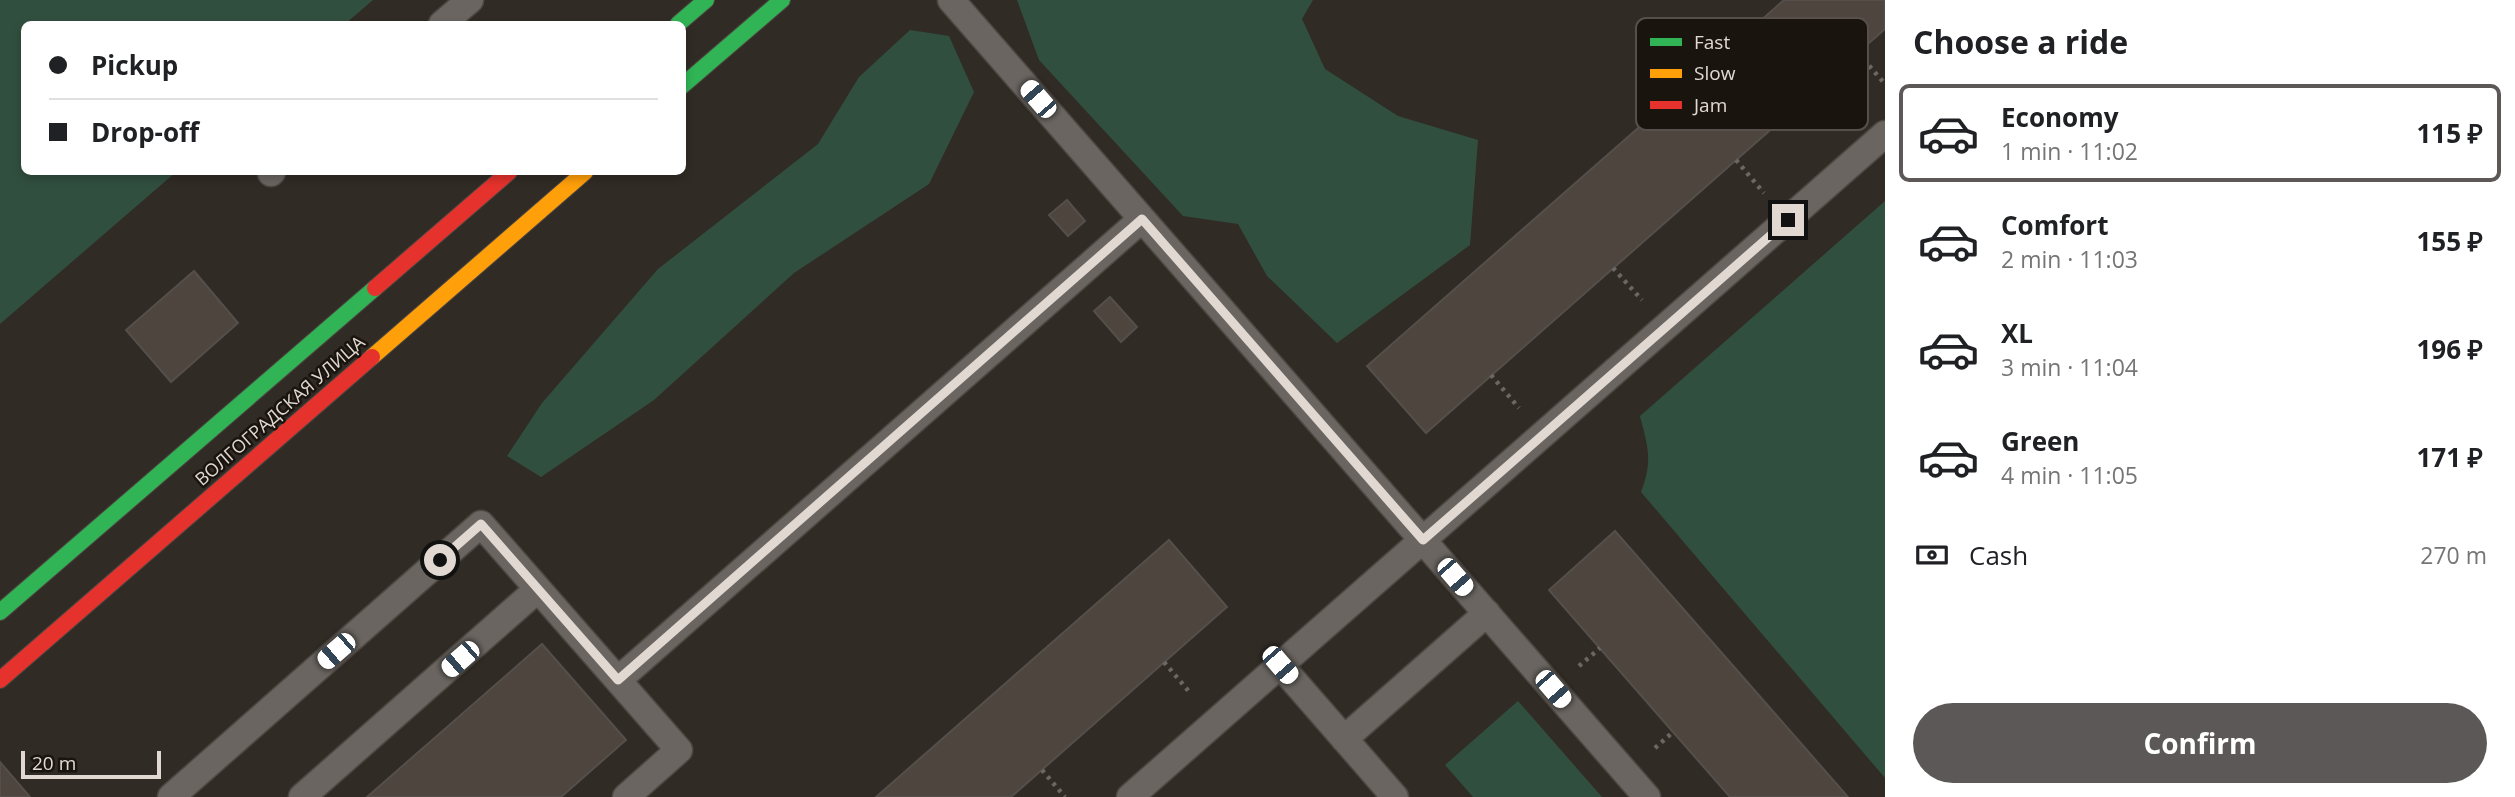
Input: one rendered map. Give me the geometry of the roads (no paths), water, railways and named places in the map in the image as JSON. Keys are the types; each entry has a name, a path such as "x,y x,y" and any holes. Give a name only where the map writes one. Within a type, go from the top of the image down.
{"main road":[{"path":"682,21 706,0"},
{"path":"686,83 782,0"},
{"name":"ВОЛГОГРАДСКАЯ УЛИЦА","path":"0,612 506,175"},
{"name":"ВОЛГОГРАДСКАЯ УЛИЦА","path":"0,680 581,175"}],"lane":[{"path":"446,21 470,0"},
{"path":"951,0 1647,797"},
{"path":"1130,797 1885,134"},
{"path":"618,680 1142,219"},
{"path":"171,797 481,524 679,750 626,797"},
{"path":"302,797 538,589"},
{"path":"1344,738 1487,613"},
{"path":"1280,665 1395,797"}]}
